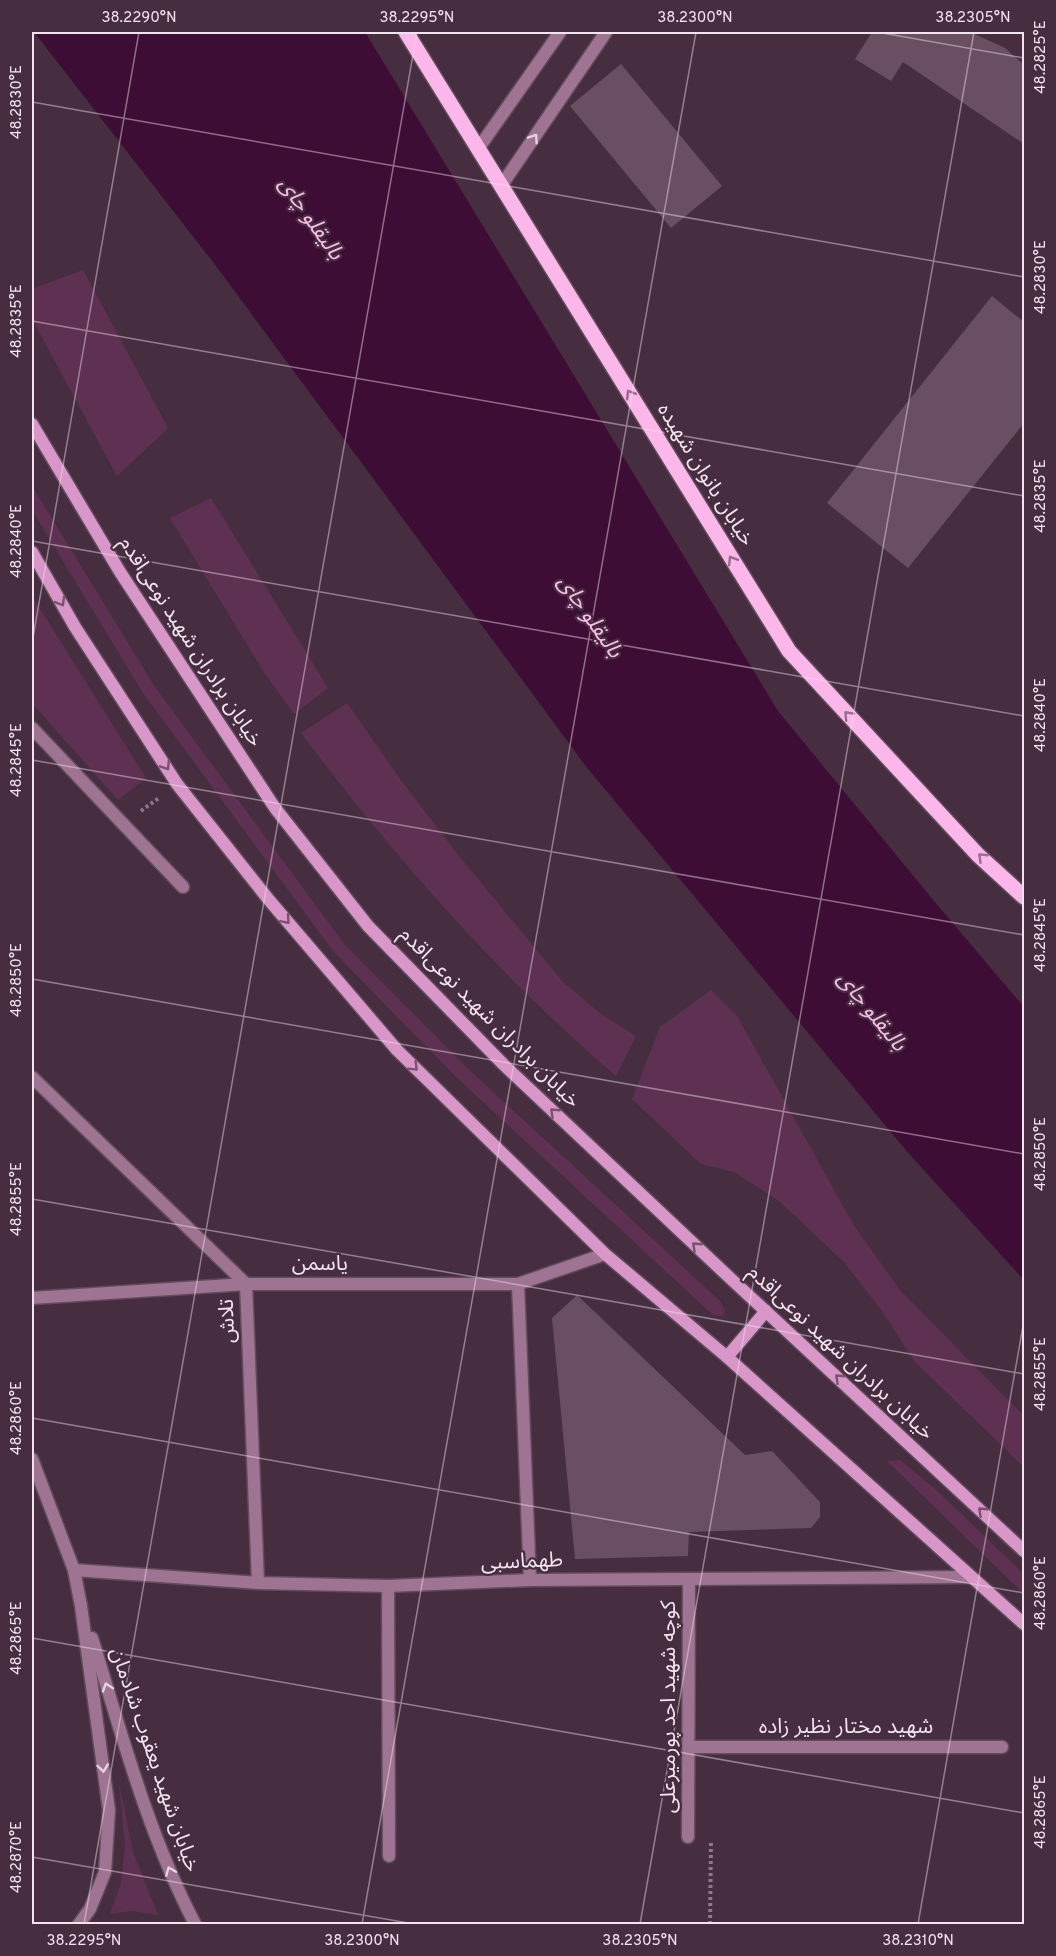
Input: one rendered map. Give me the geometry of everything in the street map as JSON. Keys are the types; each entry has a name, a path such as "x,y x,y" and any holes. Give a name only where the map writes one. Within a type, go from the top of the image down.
{"main road":[{"name":"خیابان بانوان شهیده","path":"406,32 789,651 978,855 1024,897"},
{"name":"خیابان برادران شهید نوعی‌اقدم","path":"32,424 120,572 275,808 368,926 504,1065 1024,1551"},
{"path":"32,552 75,627 177,784 269,900 397,1050 604,1254 727,1357 1024,1624"},
{"path":"727,1357 766,1311"}],"street":[{"path":"478,149 560,32"},
{"path":"501,186 606,32"},
{"path":"32,728 183,887"},
{"name":"تلاش","path":"32,1077 246,1284 258,1583"},
{"name":"یاسمن","path":"32,1298 246,1284 518,1284 604,1254"},
{"path":"518,1284 530,1580"},
{"name":"خیابان شهید یعقوب شادمان","path":"32,1459 74,1570 109,1810 105,1872 90,1909 79,1924"},
{"name":"طهماسبی","path":"74,1570 258,1583 388,1586 530,1580 971,1577"},
{"name":"کوچه شهید احد پورمیرعلی","path":"688,1837 689,1579"},
{"path":"388,1586 389,1856"},
{"name":"خیابان شهید یعقوب شادمان","path":"81,1606 150,1823 180,1896 195,1924"},
{"name":"شهید مختار نظیر زاده","path":"690,1747 1002,1747"}],"path":[{"path":"124,825 177,784"},
{"name":"کوچه شهید احد پورمیرعلی","path":"688,1837 711,1842 710,1924"}],"shaded area":[{"path":"83,270 168,428 117,476 32,319 32,289"},
{"path":"32,486 155,687 345,945 466,1067 720,1301 725,1310 723,1316 713,1315 454,1075 333,951 143,693 32,510"},
{"path":"211,498 328,688 294,714 265,674 170,518"},
{"path":"32,596 146,778 118,800 32,703"},
{"path":"347,703 403,783 459,856 564,983 601,1014 636,1036 616,1076 530,997 450,914 373,825 301,733"},
{"path":"711,990 737,1016 853,1224 899,1289 1024,1416 1024,1467 915,1362 882,1311 844,1262 779,1201 734,1172 701,1164 632,1099 660,1027"},
{"path":"900,1460 934,1488 1024,1574 1024,1594 887,1461"},
{"path":"119,1782 133,1852 158,1915 131,1911 110,1914 121,1883 125,1845"}],"water":[{"name":"بالیقلو چای","path":"34,32 365,32 778,711 1024,1007 1024,1280 910,1155 588,769 216,266"}],"building":[{"path":"872,32 970,32 1005,48 1024,65 1024,144 903,62 891,81 855,59"},
{"path":"621,64 722,186 671,228 570,106"},
{"path":"992,296 1024,322 1024,423 908,568 827,503"},
{"path":"577,1295 745,1455 772,1451 820,1502 820,1517 811,1528 689,1532 688,1556 575,1559 552,1318"}]}
